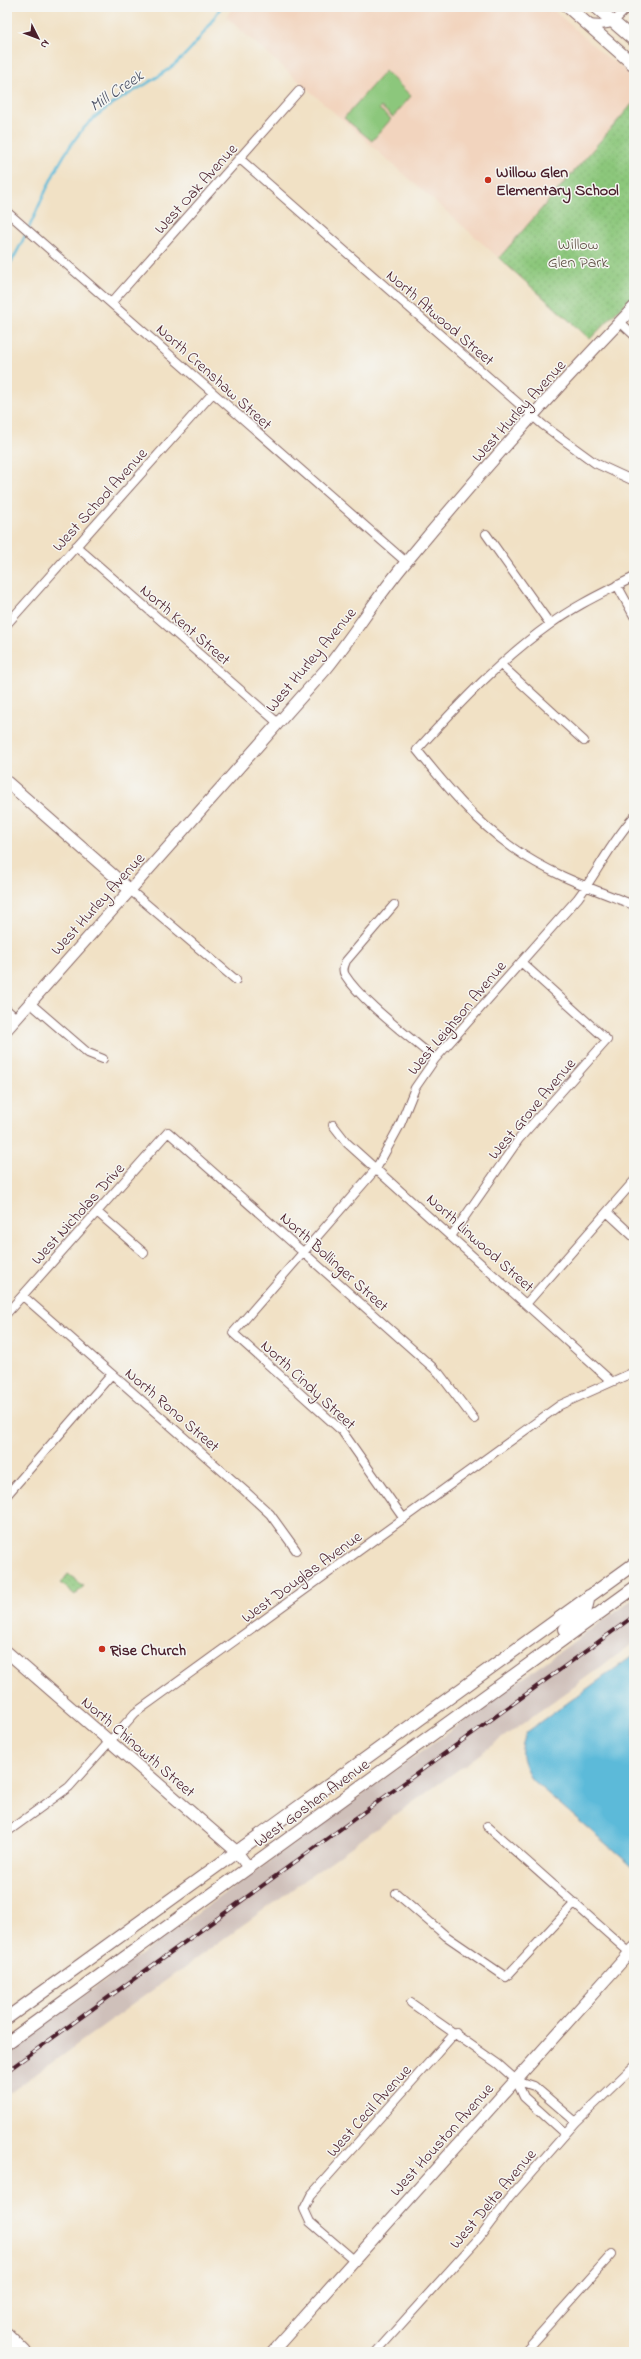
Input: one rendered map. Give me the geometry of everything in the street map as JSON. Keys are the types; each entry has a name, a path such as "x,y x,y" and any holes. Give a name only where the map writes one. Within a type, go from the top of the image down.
{"main road":[{"path":"568,7 634,65"},
{"path":"596,7 634,40"},
{"name":"West Goshen Avenue","path":"7,2018 634,1564"},
{"name":"West Goshen Avenue","path":"7,2043 634,1588"},
{"path":"511,1677 514,1667 532,1651 574,1622 586,1609 589,1596"},
{"path":"7,2334 25,2352"}],"street":[{"path":"588,24 605,26 614,22 628,7"},
{"name":"West Oak Avenue","path":"112,302 299,91"},
{"name":"North Atwood Street","path":"240,159 533,417 578,452 595,463 634,481"},
{"name":"North Crenshaw Street","path":"7,212 112,302 213,393 406,562"},
{"name":"West Hurley Avenue","path":"7,1029 278,723 352,637 406,562 533,417 634,307"},
{"path":"620,322 634,335"},
{"name":"West School Avenue","path":"7,624 213,393"},
{"path":"486,534 550,624"},
{"name":"North Kent Street","path":"76,546 278,723"},
{"path":"634,577 593,597 550,624 501,665 461,702 417,750 459,801 485,826 514,849 573,881 634,905"},
{"path":"617,585 634,616"},
{"path":"501,665 584,741"},
{"path":"7,782 130,890 236,980"},
{"name":"West Leighson Avenue","path":"233,1333 376,1169 400,1126 415,1088 435,1059 586,886 615,841 634,817"},
{"path":"394,905 346,961 343,968 344,975 369,1002 435,1059"},
{"name":"West Grove Avenue","path":"452,1235 519,1139 607,1040 521,962"},
{"path":"30,1003 88,1053 103,1059"},
{"path":"7,1010 16,1018"},
{"name":"North Linwood Street","path":"333,1125 347,1143 452,1235 611,1380"},
{"name":"West Nicholas Drive","path":"7,1313 168,1132"},
{"name":"North Bollinger Street","path":"168,1132 439,1373 474,1420"},
{"path":"526,1304 634,1181"},
{"path":"97,1212 144,1253"},
{"path":"607,1212 634,1236"},
{"name":"North Rono Street","path":"23,1296 270,1514 296,1550"},
{"name":"North Cindy Street","path":"233,1333 342,1431 404,1518"},
{"name":"West Douglas Avenue","path":"7,1832 69,1787 135,1713 560,1405 611,1380 634,1372"},
{"path":"7,1494 112,1374"},
{"name":"North Chinowth Street","path":"7,1652 237,1852 248,1867"},
{"path":"487,1826 632,1951"},
{"path":"396,1893 446,1936 506,1977 575,1903"},
{"name":"West Houston Avenue","path":"272,2352 632,1951"},
{"path":"411,2003 456,2032 486,2054 516,2080 534,2086 576,2122"},
{"name":"West Cecil Avenue","path":"354,2260 310,2222 304,2209 311,2195 456,2032"},
{"name":"West Delta Avenue","path":"376,2352 478,2238 509,2198 565,2134 634,2066"},
{"path":"516,2080 524,2096 565,2134"},
{"path":"524,2352 612,2254"}],"shaded area":[{"name":"Willow Glen Elementary School","path":"233,7 550,7 603,54 634,76 634,102 499,258 226,17"},
{"path":"634,1598 634,1643 7,2095 7,2051"}],"green space":[{"path":"385,71 411,96 393,117 381,107 379,109 391,119 372,141 344,118"},
{"name":"Willow Glen Park","path":"634,102 634,294 590,339 499,258"},
{"path":"68,1574 84,1586 75,1595 61,1583"}],"water":[{"path":"634,1655 634,1868 532,1780 523,1762 522,1746 527,1732"}],"waterway":[{"name":"Mill Creek","path":"7,269 26,234 51,179 61,161 84,128 103,111 156,78 175,64 190,50 221,7"}],"railway":[{"path":"7,2071 634,1616"}],"place":[{"name":"Willow Glen Elementary School","path":"488,180"},
{"name":"Rise Church","path":"102,1649"}]}
